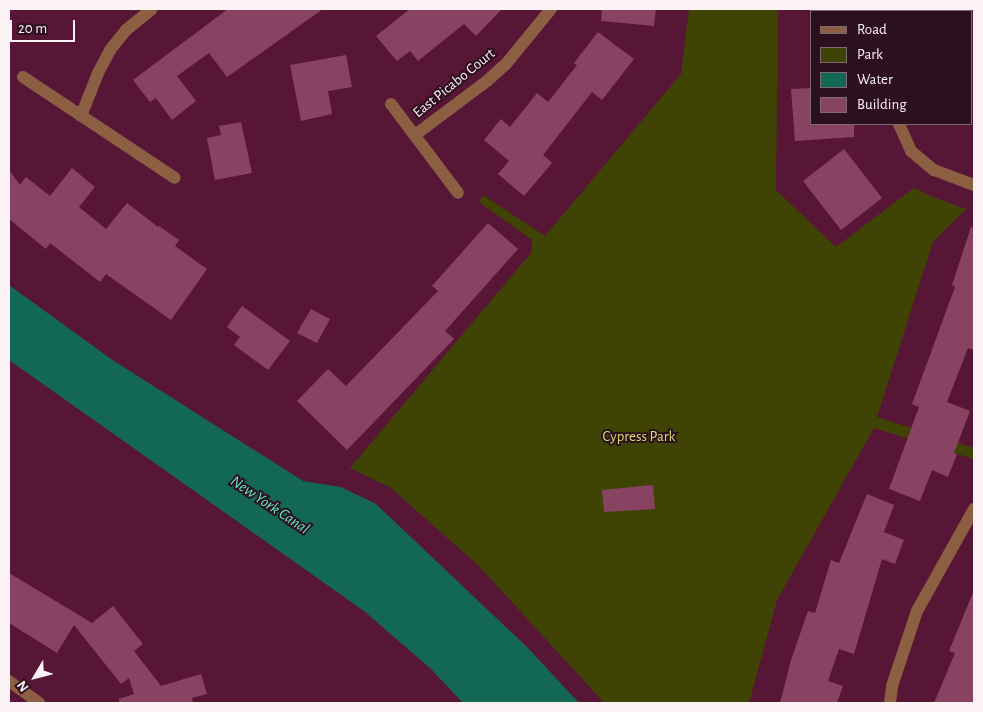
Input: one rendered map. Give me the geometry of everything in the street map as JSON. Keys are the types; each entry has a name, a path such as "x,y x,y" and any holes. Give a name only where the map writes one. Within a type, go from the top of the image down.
{"street":[{"path":"81,116 98,73 110,50 126,30 152,9"},
{"name":"East Picabo Court","path":"415,135 500,70 551,9"},
{"path":"23,77 175,178"},
{"name":"East Picabo Court","path":"391,104 458,193"},
{"path":"899,125 911,152 934,170 974,185"},
{"path":"890,703 892,686 917,611 974,508"},
{"path":"9,681 40,703"}],"green space":[{"name":"Cypress Park","path":"689,9 778,9 776,190 836,247 914,188 966,209 933,242 877,417 974,448 974,459 874,428 777,600 749,703 604,703 479,566 391,488 350,468 531,253 532,240 479,202 483,195 545,236 681,74"}],"water":[{"name":"New York Canal","path":"9,285 111,359 303,481 341,487 376,504 528,648 579,703 463,703 430,668 364,611 9,360"}],"building":[{"path":"228,9 323,9 227,77 209,53 177,76 196,101 172,120 156,98 150,102 133,80"},
{"path":"410,9 502,9 476,36 464,24 418,61 410,51 397,61 376,36"},
{"path":"602,9 656,9 654,26 601,21"},
{"path":"598,32 634,59 602,100 592,92 543,155 552,163 524,196 498,174 509,161 484,140 501,119 510,127 537,93 548,102 577,65 574,63"},
{"path":"346,55 352,87 328,91 332,114 301,121 290,65"},
{"path":"810,88 810,125 854,125 854,137 795,141 791,89"},
{"path":"241,122 252,173 215,180 207,138 221,135 219,126"},
{"path":"844,149 882,198 841,230 803,181"},
{"path":"72,168 95,187 79,207 106,229 127,203 158,227 179,240 175,246 207,269 171,320 106,274 100,282 50,243 46,249 9,219 9,170 20,185 26,177 50,196"},
{"path":"488,223 518,249 445,331 454,339 347,450 297,401 328,369 346,386 438,291 432,286"},
{"path":"971,227 974,228 974,350 968,348 947,402 970,411 954,453 957,454 948,477 932,470 920,501 889,489 919,407 912,404 955,287 952,285"},
{"path":"242,306 290,341 268,370 234,345 240,337 227,327"},
{"path":"311,309 330,319 317,343 297,333"},
{"path":"653,485 655,509 604,512 602,490"},
{"path":"867,494 894,505 884,532 904,540 895,564 882,559 854,654 839,649 828,681 843,686 837,703 780,703 791,660 808,611 815,613 831,560 839,563"},
{"path":"9,573 92,623 113,606 143,644 134,651 161,686 201,674 207,694 192,698 193,703 119,703 119,699 134,694 129,678 121,684 74,625 57,653 9,623"},
{"path":"974,590 974,703 934,703 955,653 949,651"}]}
